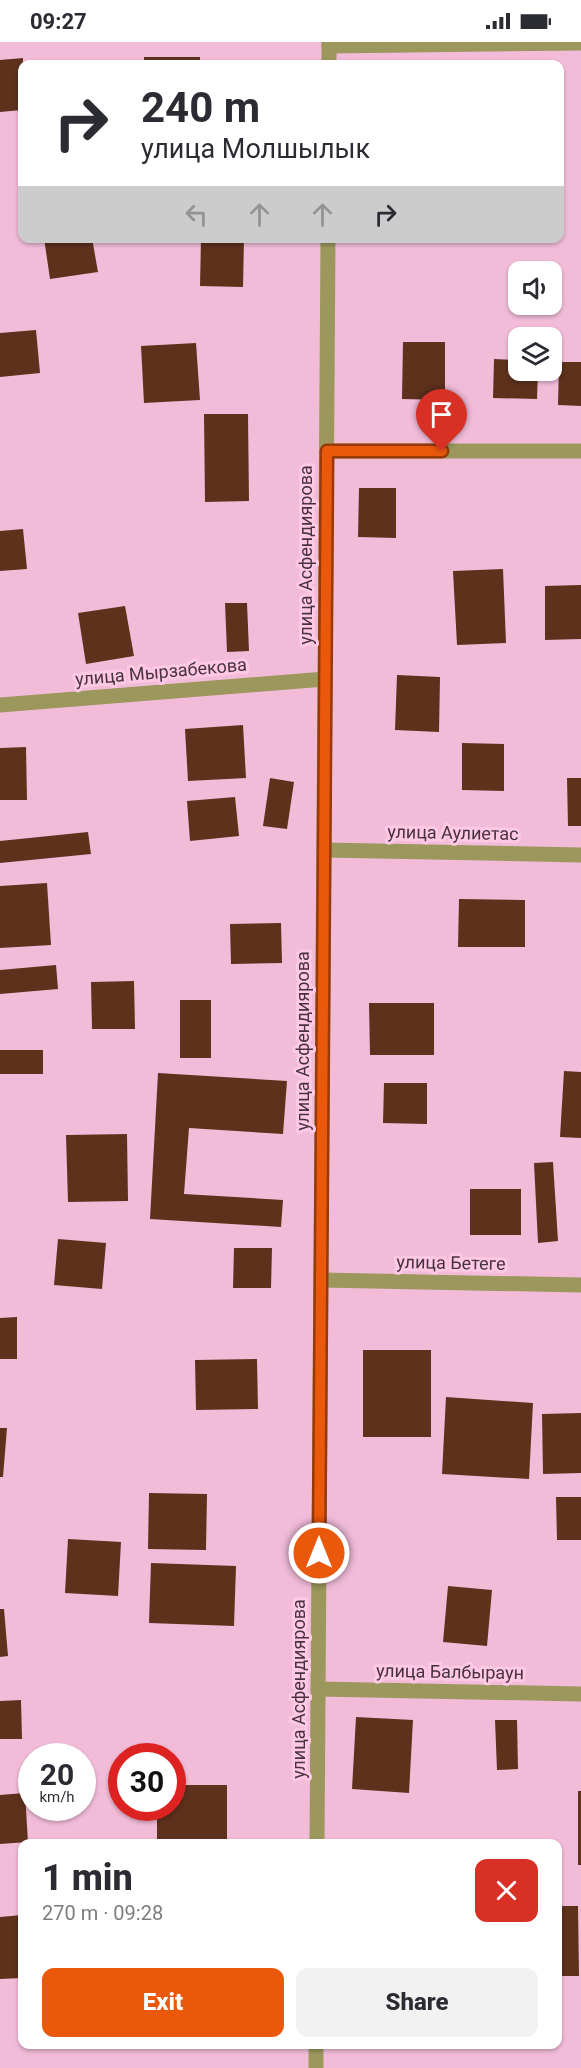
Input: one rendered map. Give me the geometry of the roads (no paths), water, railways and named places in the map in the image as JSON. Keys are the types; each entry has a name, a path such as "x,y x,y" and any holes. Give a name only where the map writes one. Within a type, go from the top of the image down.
{"street":[{"path":"329,60 329,44 581,43"},
{"name":"улица Асфендиярова","path":"317,1839 328,243"},
{"path":"327,451 581,451"},
{"name":"улица Мырзабекова","path":"0,705 325,679"},
{"name":"улица Аулиетас","path":"324,850 581,855"},
{"name":"улица Бетеге","path":"321,1280 581,1285"},
{"name":"улица Балбыраун","path":"318,1689 581,1694"},
{"path":"316,2049 316,2068"}]}
